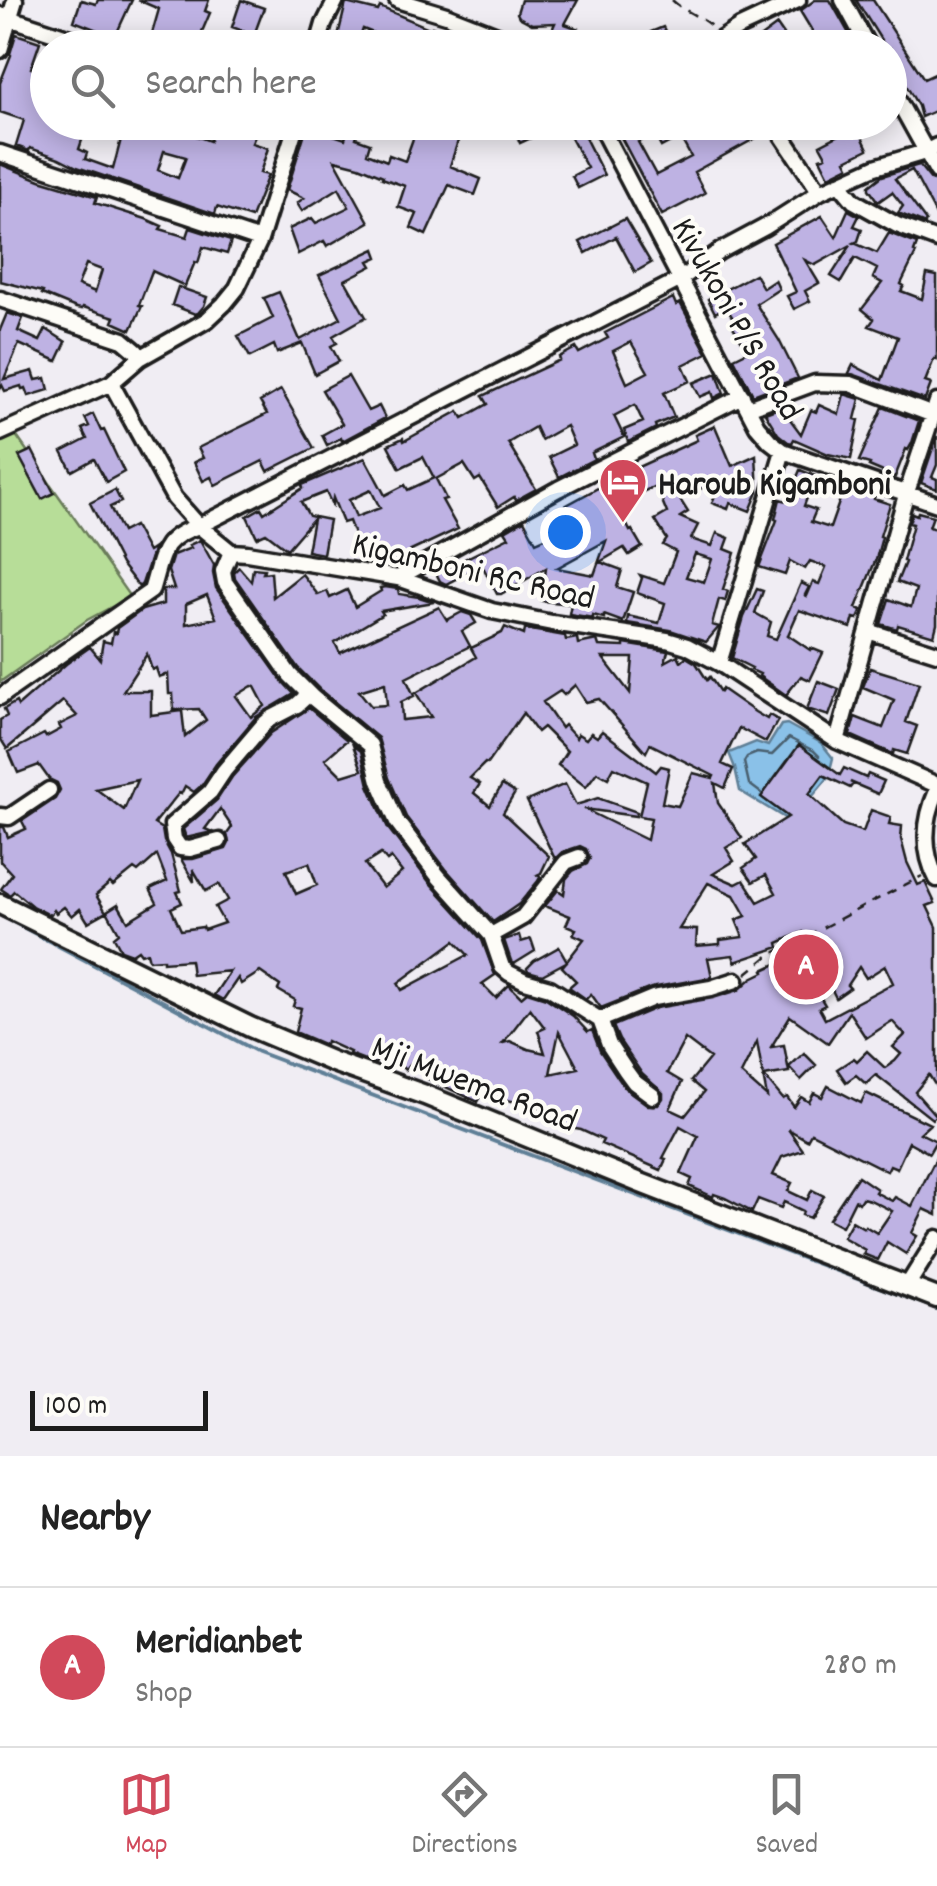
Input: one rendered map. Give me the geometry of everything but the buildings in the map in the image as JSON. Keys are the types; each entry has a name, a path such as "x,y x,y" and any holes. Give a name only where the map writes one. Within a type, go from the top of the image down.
{"main road":[{"name":"Mji Mwema Road","path":"0,904 250,1027 332,1062 937,1298"}],"street":[{"path":"0,50 5,16 15,0"},
{"path":"322,30 336,0"},
{"path":"397,0 446,8 492,30"},
{"path":"739,30 779,4 798,0"},
{"path":"843,0 859,30"},
{"path":"5,16 47,30"},
{"path":"907,112 931,149 937,171"},
{"path":"0,433 112,383 140,358 207,320 224,304 237,288 260,240 291,140"},
{"name":"Kivukoni P/S Road","path":"607,140 679,280 758,426 770,441 783,451 937,504"},
{"path":"785,140 820,192"},
{"path":"0,696 151,592 166,546 184,531 679,280 820,192 931,149"},
{"path":"0,153 260,240"},
{"path":"839,183 854,202 937,240"},
{"path":"0,299 123,340 140,358"},
{"path":"112,383 174,498 199,526 231,552 224,566 225,582 290,675 370,745 379,781 397,822 490,935 502,967 550,988 600,1020 609,1046 626,1071 641,1089 653,1096"},
{"path":"398,578 558,489 745,402 815,383 851,384 935,408 906,494 838,741"},
{"path":"719,663 783,451"},
{"name":"Kigamboni RC Road","path":"231,552 398,578 492,611 687,646 838,741 937,788"},
{"path":"868,631 937,653"},
{"path":"219,841 190,850 180,848 172,825 210,792 270,718 297,705 309,694"},
{"path":"935,875 926,836 937,788"},
{"path":"0,816 9,817 50,790"},
{"path":"490,935 523,917 566,862 579,857"},
{"path":"600,1020 653,998 736,980"},
{"path":"908,1286 937,1238"}],"path":[{"path":"672,0 710,24 712,30"},
{"path":"736,980 768,956 910,881 935,875"}],"green space":[{"path":"13,431 130,597 87,620 0,682 0,438"}],"water":[{"path":"787,724 821,743 833,758 828,778 791,822 740,791 729,753 756,742 768,746 781,725"}],"waterway":[{"path":"0,915 258,1052 937,1309"}],"place":[{"name":"Haroub Kigamboni","path":"623,524"},
{"name":"Meridianbet","path":"806,967"}]}
